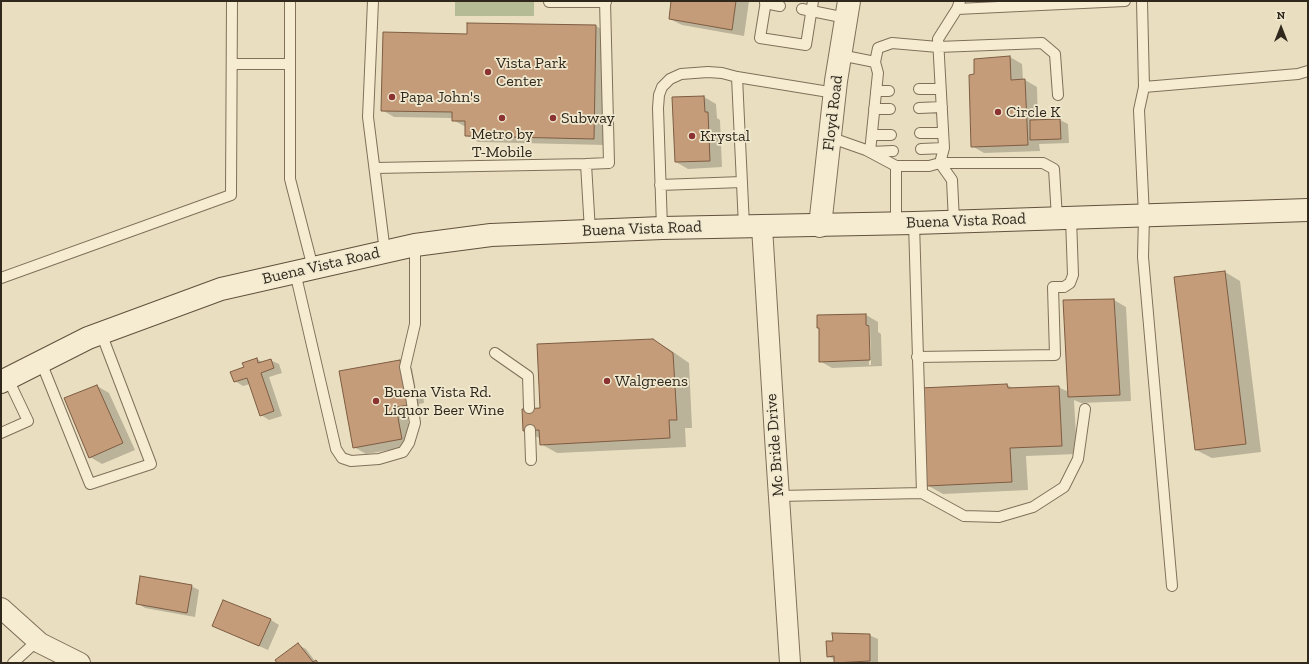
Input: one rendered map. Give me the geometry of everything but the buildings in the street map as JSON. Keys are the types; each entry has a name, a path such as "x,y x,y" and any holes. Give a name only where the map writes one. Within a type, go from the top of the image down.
{"main road":[{"name":"Floyd Road","path":"820,226 829,138 840,55 848,10"},
{"name":"Buena Vista Road","path":"4,380 88,338 221,289 414,245 491,235 662,228 820,226 1308,210"}],"street":[{"name":"Mc Bride Drive","path":"753,227 779,496 790,663"},
{"path":"1,608 37,640 80,663"}],"lane":[{"path":"1,278 232,195 232,1"},
{"path":"290,1 290,179 304,270 336,449 342,458 351,461 379,458 403,452 410,443 415,422 405,367 414,324 414,245"},
{"path":"373,1 368,117 385,252"},
{"path":"374,168 609,163 606,2 549,1"},
{"path":"940,163 944,148 944,133 938,39 958,5 1125,1"},
{"path":"1142,1 1144,87 1139,110 1144,216 1143,257 1172,586"},
{"path":"780,6 765,2 760,38 806,44 809,7 848,10"},
{"path":"870,152 878,73 875,62 878,48 892,44 938,47 1042,43 1055,54 1058,95"},
{"path":"840,55 875,62"},
{"path":"232,64 290,64"},
{"path":"1144,87 1298,74 1308,71"},
{"path":"662,228 658,108 659,95 662,87 670,80 681,74 708,72 722,73 737,77 835,93"},
{"path":"737,77 742,182 753,227"},
{"path":"920,89 940,89"},
{"path":"876,91 889,91"},
{"path":"920,108 942,107"},
{"path":"874,109 890,109"},
{"path":"920,133 944,133"},
{"path":"872,135 891,135"},
{"path":"829,138 870,152 896,166 929,166 940,163 1043,163 1054,169 1073,275 1070,283 1064,287 1053,287 1054,355 917,357"},
{"path":"921,149 944,148"},
{"path":"870,152 892,151"},
{"path":"940,163 952,180 954,221"},
{"path":"586,164 590,231"},
{"path":"896,166 905,223 917,357 922,493"},
{"path":"660,185 742,182"},
{"path":"41,362 90,484 151,464 101,333"},
{"path":"495,353 528,376 529,408"},
{"path":"1,433 28,421 4,380"},
{"path":"779,496 922,493 964,516 999,517 1033,507 1064,487 1078,458 1085,409"},
{"path":"530,430 531,460"},
{"path":"12,663 37,640"}],"green space":[{"path":"455,1 534,1 534,16 455,16"}],"place":[{"name":"Vista Park Center","path":"488,72"},
{"name":"Papa John's","path":"392,97"},
{"name":"Circle K","path":"998,112"},
{"name":"Metro by T-Mobile","path":"502,118"},
{"name":"Subway","path":"553,118"},
{"name":"Krystal","path":"692,136"},
{"name":"Walgreens","path":"607,381"},
{"name":"Buena Vista Rd. Liquor Beer Wine","path":"376,401"}]}
